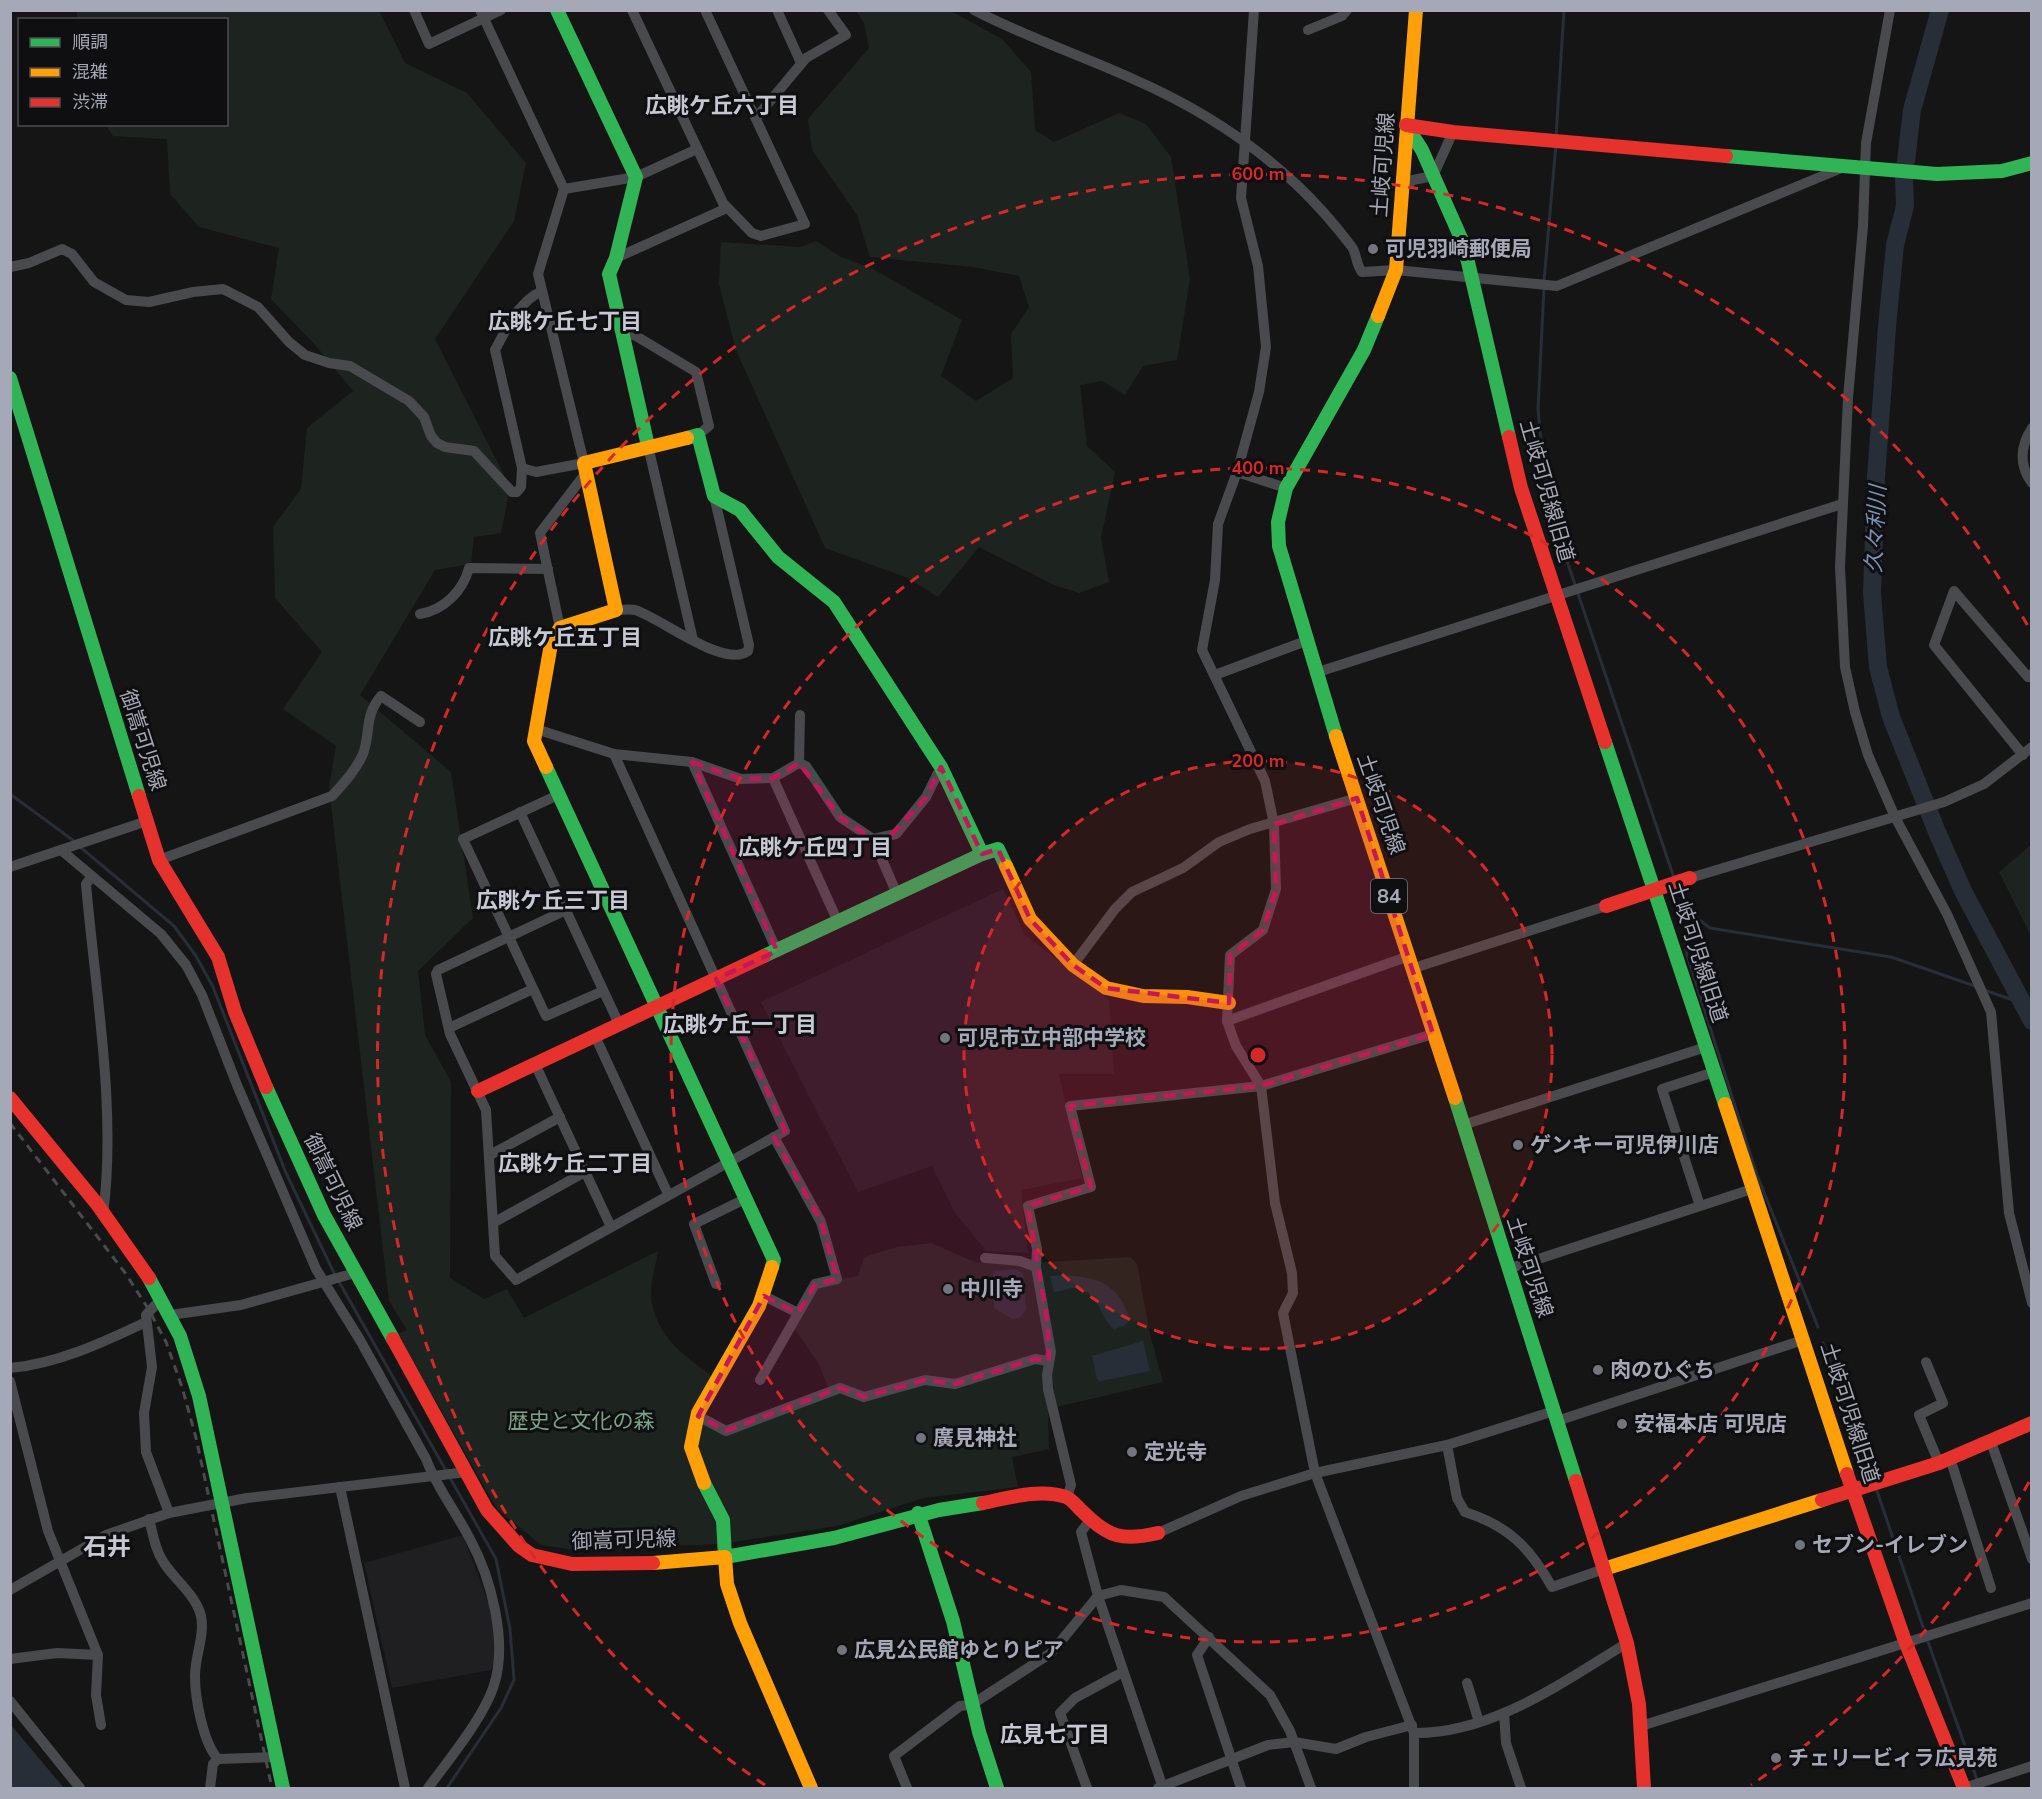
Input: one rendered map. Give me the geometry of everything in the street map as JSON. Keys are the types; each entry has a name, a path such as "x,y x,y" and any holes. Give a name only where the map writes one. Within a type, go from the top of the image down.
{"street":[{"path":"414,10 429,45 482,15 501,10"},
{"path":"557,10 636,177 616,258 609,274 693,640"},
{"path":"632,10 727,208 752,233 761,236 805,224 705,10"},
{"path":"777,10 801,63"},
{"path":"756,118 801,63 846,35 828,10"},
{"path":"974,10 1022,35 1134,79 1195,110 1246,142 1298,186 1353,250 1358,267 1362,272 1396,270 1557,286 1846,166"},
{"path":"1254,10 1241,198 1258,266 1266,347 1259,392 1237,472 1218,524 1215,580 1202,650 1265,781 1275,824 1276,890 1263,930 1230,955 1227,1021 1236,1046 1261,1086 1275,1203 1292,1273 1293,1293 1283,1313 1315,1473 1413,1729 1414,1788"},
{"path":"1308,30 1342,16 1347,10"},
{"name":"土岐可児線","path":"1416,10 1396,270 1364,350 1286,488 1278,522 1279,546 1315,673 1412,962 1627,1643 1641,1726 1644,1788"},
{"path":"1890,10 1864,168 1863,226 1848,398 1840,567 1845,667 1868,755 1947,914 1988,1006 1993,1025 2009,1213 2031,1303"},
{"path":"482,15 564,189 538,274 616,610"},
{"path":"1406,125 1453,132 1937,174 2002,171 2031,163"},
{"name":"土岐可児線旧道","path":"1406,125 1422,150 1464,245 1521,488 1661,888 1706,1047 1853,1491 1905,1641 1966,1788"},
{"path":"1403,188 1413,180 1432,176 1453,132"},
{"path":"564,189 636,177 697,149"},
{"path":"616,258 727,208"},
{"path":"10,267 29,263 62,249 72,254 94,282 133,302 149,302 194,292 223,289 258,307 289,342 305,355 329,363 350,366 409,401 424,417 431,436 437,443 445,447 474,451 512,492 517,492 521,487 522,468 495,350 513,316 535,294 542,291"},
{"path":"522,468 536,472 584,468 648,446 698,435 709,426 696,372 636,336 623,332"},
{"name":"御嵩可児線","path":"10,378 159,860 218,957 235,1012 254,1061 349,1275 467,1472 487,1510 505,1535 532,1555 553,1562 578,1566 725,1557 834,1538 918,1513 1033,1494 1067,1497"},
{"path":"2031,428 2023,446 2022,462 2031,483"},
{"path":"560,628 616,610 633,610 650,616 711,650 735,655 748,651 749,645 698,435"},
{"path":"584,468 541,529 560,628 552,644 534,741 774,1260 771,1284 698,1416 691,1437 691,1453 723,1523 727,1584 740,1623 811,1788"},
{"path":"1237,472 1286,488"},
{"path":"714,496 740,510 778,557 834,602 941,767 982,854"},
{"path":"1315,673 1842,504"},
{"path":"420,614 433,612 464,586 469,568 548,569"},
{"path":"1227,1021 1412,962 1605,906 1690,878 1944,802 1984,784 2027,751 1934,645 1954,591 2028,677 2031,674"},
{"path":"1215,675 1306,641"},
{"path":"159,860 332,796 347,779 363,754 371,708 381,696 420,722"},
{"path":"799,763 800,714"},
{"path":"536,729 614,754 692,762 735,778 773,778 799,763"},
{"path":"566,910 438,970 436,974 449,1028 486,1110 495,1256 516,1280 785,1131 614,754"},
{"path":"692,762 777,951"},
{"path":"799,763 806,766 840,817 873,838 897,894"},
{"path":"873,838 896,834 926,797 941,767"},
{"path":"773,778 838,922"},
{"path":"558,795 462,838 546,1016 603,991"},
{"path":"1073,965 1115,909 1132,892 1184,868 1219,842 1250,829 1275,824 1357,798"},
{"path":"520,812 619,1024"},
{"path":"10,867 147,821"},
{"path":"65,848 92,876 161,934 186,965 202,995 237,1085 327,1281 475,1550 498,1617 499,1661 494,1686 482,1709 428,1788"},
{"path":"478,1091 982,854 998,849 1030,919 1073,965 1106,988 1143,996 1187,997 1229,1003"},
{"path":"92,876 86,884 107,1123 104,1214"},
{"path":"449,1028 533,989"},
{"path":"1433,1034 1261,1086 1070,1106 1091,1187 1028,1206 1037,1249 1036,1267 1051,1352 1048,1389 1071,1485 1067,1497 1090,1520 1119,1538 1134,1539 1158,1533 1241,1496 1315,1473 1447,1445 1556,1416 1803,1340"},
{"path":"595,1036 668,1194"},
{"path":"1463,1125 1706,1047"},
{"path":"535,1064 611,1227"},
{"path":"1700,1206 1662,1089 1714,1072"},
{"path":"10,1098 104,1214 161,1299 170,1315 195,1378 224,1501 283,1788"},
{"path":"490,1155 560,1117"},
{"path":"760,1380 815,1284 837,1280 821,1222 774,1137"},
{"path":"494,1223 585,1172"},
{"path":"1508,1269 1752,1189"},
{"path":"716,1284 694,1224 747,1198"},
{"path":"985,1258 1020,1261 1036,1267"},
{"path":"170,1315 241,1305 349,1275"},
{"path":"764,1296 798,1313"},
{"path":"161,1299 146,1315 151,1338 152,1367 144,1413 146,1452 169,1513"},
{"path":"10,1368 32,1366 52,1360 110,1340 146,1322"},
{"path":"698,1416 726,1431 840,1388 864,1397 925,1380 955,1384 1035,1359 1049,1360"},
{"path":"1926,1362 1943,1403 1919,1415 1945,1460 1991,1588"},
{"path":"10,1381 48,1531 98,1655 96,1695 102,1725"},
{"path":"1447,1445 1457,1498 1465,1512 1490,1520 1530,1551 1552,1587 1945,1460 2031,1423"},
{"path":"1991,1442 2031,1559"},
{"path":"10,1590 106,1535 169,1513 224,1501 467,1472"},
{"path":"340,1487 405,1788"},
{"path":"918,1513 957,1638 971,1705 986,1759 997,1788"},
{"path":"149,1520 156,1549 163,1562 194,1600 201,1616 195,1676 205,1735 210,1750 218,1759"},
{"path":"1090,1520 1081,1532 1098,1596 1161,1788 1268,1745 1294,1742 1335,1749 1366,1737 1413,1729 1430,1733 1479,1722 1504,1713 1561,1684 1627,1643"},
{"path":"907,1788 894,1756 960,1706 971,1705 1051,1653 1098,1596 1121,1590 1164,1597 1270,1695 1280,1708 1311,1788"},
{"path":"1641,1726 2031,1603"},
{"path":"1209,1637 1197,1655 1241,1788"},
{"path":"10,1659 57,1653 98,1655"},
{"path":"1087,1788 1060,1713 1076,1698 1123,1672"},
{"path":"1467,1683 1479,1722"},
{"path":"10,1701 80,1788"},
{"path":"1504,1713 1506,1743 1521,1788"},
{"path":"210,1788 213,1764 218,1759 276,1757"},
{"path":"1966,1788 2031,1766"}],"highlighted area":[{"path":"692,762 741,779 773,778 799,763 840,817 873,839 891,835 926,797 941,767 982,854 998,849 1030,919 1073,965 1106,988 1229,1003 1230,955 1263,930 1276,889 1274,824 1357,798 1433,1034 1261,1086 1070,1106 1091,1187 1028,1206 1048,1325 1049,1361 1035,1359 955,1384 925,1380 864,1397 840,1388 726,1431 698,1416 764,1296 798,1313 815,1284 837,1279 821,1222 774,1137 785,1131 716,979 777,951"}],"shaded area":[{"name":"可児市立中部中学校","path":"1003,889 1025,935 1109,1000 1114,1074 1059,1074 1082,1178 1021,1190 1028,1253 986,1251 954,1211 932,1166 858,1192 761,1002"},
{"path":"1014,1269 1020,1271 1024,1277 1026,1310 1019,1318 1012,1319 994,1308 993,1271"},
{"path":"1050,1276 1089,1278 1110,1287 1125,1306 1130,1320 1124,1326 1114,1329 1089,1293 1073,1288 1054,1292"},
{"path":"1143,1341 1150,1371 1101,1381 1097,1379 1092,1356"},
{"path":"463,1535 491,1610 496,1645 495,1663 491,1670 392,1688 364,1563"},
{"path":"11,1725 64,1788 11,1788"}],"green space":[{"name":"歴史と文化の森","path":"77,11 379,11 405,63 467,93 526,163 514,221 435,339 510,487 501,533 474,537 471,564 435,570 360,695 451,772 473,918 418,971 425,1035 451,1082 450,1278 484,1299 507,1289 524,1318 658,1251 651,1292 654,1311 659,1324 674,1345 716,1379 699,1416 726,1431 830,1392 819,1364 792,1325 815,1284 858,1276 864,1257 897,1247 931,1243 975,1262 1014,1264 1130,1257 1137,1264 1150,1334 1163,1382 1048,1409 1049,1449 1012,1457 1018,1487 923,1498 837,1526 719,1544 574,1550 541,1545 497,1509 398,1334 407,1330 389,1301 329,787 336,746 283,709 322,652 275,598 273,527 301,489 307,428 353,391 316,346 271,299 279,248 199,227 170,194 167,139 113,136 107,126 228,126 228,18 77,18"},
{"path":"856,11 951,11 1002,39 1031,72 1035,130 1054,142 1119,113 1146,124 1171,157 1190,279 1177,360 1143,366 1125,395 1102,381 1080,385 1087,446 1115,472 1101,538 1109,582 1079,593 1054,585 979,547 938,597 908,578 825,548 736,350 719,284 721,242 800,247 816,241 841,257 873,269 962,320 941,376 976,401 1013,378 1011,334 1029,307 1019,276 973,267 870,257 857,215 812,150 808,119 869,48 864,23"},
{"path":"2031,845 2031,936 1999,872"}],"waterway":[{"path":"1556,137 1564,10"},
{"name":"久々利川","path":"1940,10 1912,110 1904,178 1905,206 1895,245 1887,327 1876,477 1872,593 1878,667 1891,717 1937,832 1963,891 2032,1021"},
{"path":"1544,281 1556,144"},
{"path":"1544,288 1538,409 1544,473 1566,558 1674,878"},
{"path":"10,794 74,841"},
{"path":"79,846 174,926 196,956 213,987 286,1173 335,1275"},
{"path":"1677,887 1697,918 1684,936 1687,955 1757,1175 1818,1327"},
{"path":"1697,918 1710,928 1891,957 1975,986"},
{"path":"1984,990 2022,1003"},
{"path":"338,1280 496,1559 510,1629 514,1680 501,1708 447,1788"},
{"path":"1823,1343 1871,1475"},
{"path":"1877,1491 1923,1627"},
{"path":"1928,1642 1980,1788"}],"railway":[{"path":"10,1123 126,1274 166,1342 182,1387 196,1438 272,1788"}],"traffic: fast":[{"path":"557,10 636,177 616,258 609,274 648,446"},
{"path":"1406,125 1422,150 1464,245 1509,437"},
{"path":"1726,156 1937,174 2002,171 2032,163"},
{"path":"1336,736 1279,546 1278,522 1286,488 1364,350 1378,316"},
{"path":"10,378 139,796"},
{"path":"687,438 698,435 714,496 740,510 778,557 834,602 941,767 982,854"},
{"path":"1605,742 1725,1104"},
{"path":"546,767 774,1260 772,1267"},
{"path":"764,956 982,854 998,849 1006,866"},
{"path":"266,1087 324,1215 393,1339"},
{"path":"1455,1098 1576,1481"},
{"path":"149,1278 180,1336 199,1396 283,1788"},
{"path":"704,1483 723,1520 725,1557 834,1538 939,1510 983,1503"},
{"path":"918,1513 953,1621 979,1732 997,1788"}],"traffic: slow":[{"path":"1378,316 1396,270 1416,10"},
{"path":"546,767 534,741 551,644 560,628 616,610 584,463 687,438"},
{"path":"1336,736 1455,1098"},
{"path":"1006,866 1030,919 1073,965 1106,988 1143,996 1187,997 1229,1003"},
{"path":"1725,1104 1847,1474"},
{"path":"704,1483 691,1447 698,1413 759,1306 772,1267"},
{"path":"1604,1569 1822,1500"},
{"path":"653,1563 725,1557 727,1584 740,1623 811,1788"}],"traffic: jam":[{"path":"1406,125 1453,132 1726,156"},
{"path":"1509,437 1521,488 1605,742"},
{"path":"139,796 159,860 218,957 235,1012 266,1087"},
{"path":"1606,906 1690,878"},
{"path":"478,1091 764,956"},
{"path":"10,1098 97,1204 149,1278"},
{"path":"393,1339 487,1510 519,1546 532,1555 572,1564 653,1563"},
{"path":"1822,1500 1939,1463 2032,1423"},
{"path":"1847,1474 1905,1641 1964,1788"},
{"path":"1576,1481 1627,1643 1639,1704 1644,1788"},
{"path":"983,1503 1024,1495 1056,1494 1066,1497 1092,1521 1109,1532 1126,1537 1158,1533"}],"place":[{"name":"可児羽崎郵便局","path":"1373,249"},
{"name":"可児市立中部中学校","path":"945,1038"},
{"name":"ゲンキー可児伊川店","path":"1518,1145"},
{"name":"中川寺","path":"948,1289"},
{"name":"肉のひぐち","path":"1598,1370"},
{"name":"安福本店 可児店","path":"1622,1424"},
{"name":"廣見神社","path":"921,1438"},
{"name":"定光寺","path":"1132,1452"},
{"name":"セブン-イレブン","path":"1800,1545"},
{"name":"広見公民館ゆとりピア","path":"842,1650"},
{"name":"チェリービィラ広見苑","path":"1776,1758"}],"district":[{"name":"広眺ケ丘六丁目","path":"722,106"},
{"name":"広眺ケ丘七丁目","path":"565,322"},
{"name":"広眺ケ丘五丁目","path":"565,638"},
{"name":"広眺ケ丘四丁目","path":"815,848"},
{"name":"広眺ケ丘三丁目","path":"553,901"},
{"name":"広眺ケ丘一丁目","path":"740,1025"},
{"name":"広眺ケ丘二丁目","path":"575,1164"},
{"name":"石井","path":"107,1547"},
{"name":"広見七丁目","path":"1055,1735"}]}
